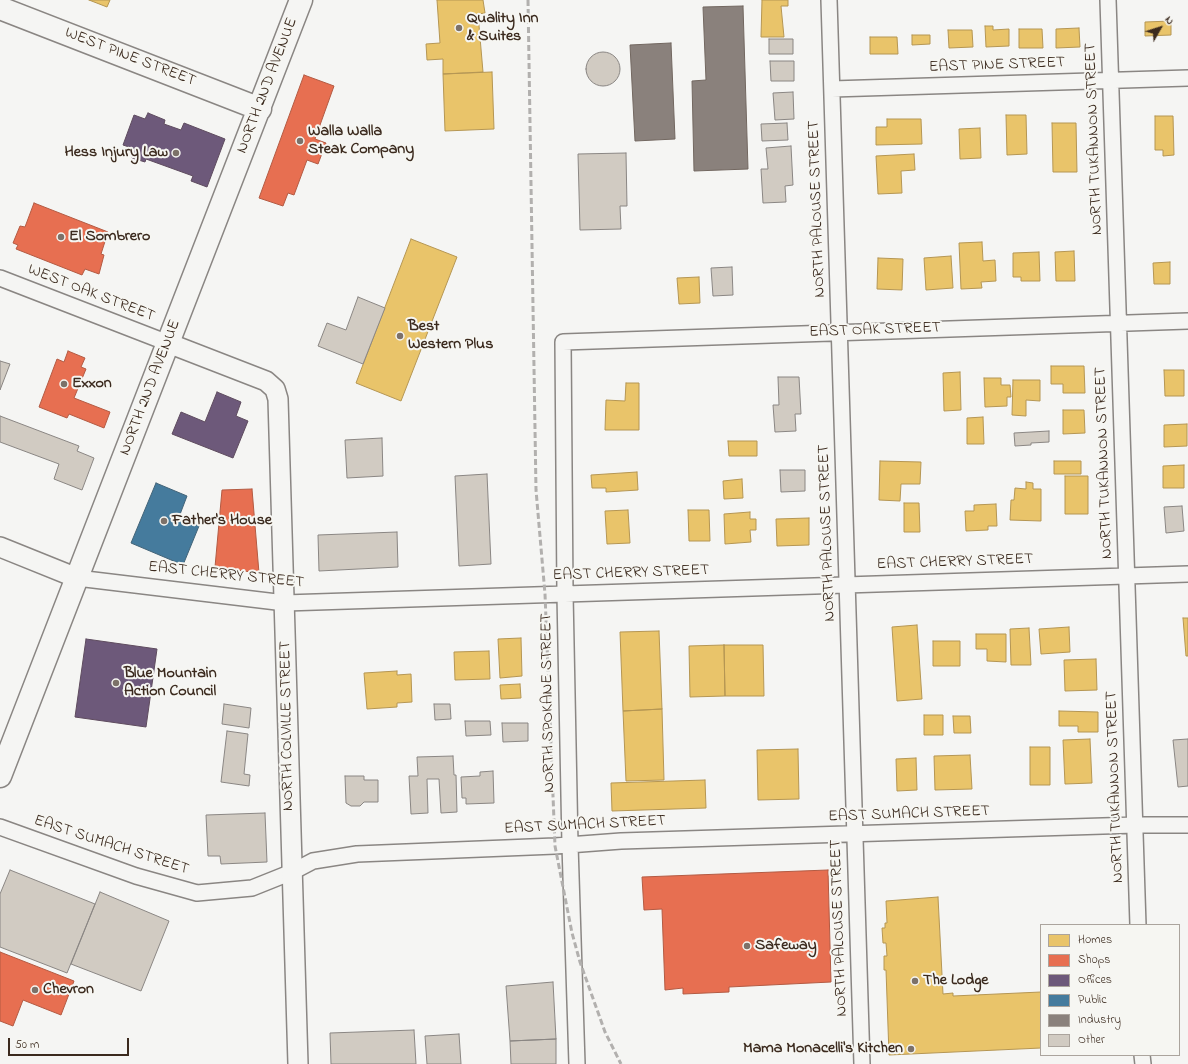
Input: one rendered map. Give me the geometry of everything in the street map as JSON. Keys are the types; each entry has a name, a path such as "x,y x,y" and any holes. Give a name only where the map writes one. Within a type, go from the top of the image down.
{"main road":[{"name":"NORTH 2ND AVENUE","path":"0,776 302,0"},
{"name":"WEST PINE STREET","path":"0,8 260,108"}],"street":[{"path":"0,8 2,0"},
{"name":"NORTH PALOUSE STREET","path":"829,0 862,1064"},
{"name":"NORTH TUKANNON STREET","path":"1108,0 1138,924"},
{"name":"EAST PINE STREET","path":"832,89 1188,78"},
{"name":"WEST OAK STREET","path":"0,278 168,343"},
{"name":"EAST OAK STREET","path":"563,342 1188,321"},
{"name":"NORTH SPOKANE STREET","path":"563,342 565,594 570,845 577,1064"},
{"name":"NORTH COLVILLE STREET","path":"168,343 266,381 275,389 278,399 298,1064"},
{"path":"0,548 77,578"},
{"name":"EAST CHERRY STREET","path":"77,578 285,603 1188,574"},
{"name":"EAST SUMACH STREET","path":"0,827 136,876 197,893 252,888 292,872 313,861 357,854 570,845 628,841 1188,824"}],"building: Homes":[{"path":"89,0 110,0 107,7"},
{"name":"Quality Inn & Suites","path":"437,0 483,0 485,13 478,14 483,72 443,74 443,59 427,60 426,44 440,43"},
{"path":"762,0 788,0 788,6 781,6 784,37 761,37"},
{"path":"1171,21 1171,35 1145,36 1145,22"},
{"path":"985,26 993,26 993,30 1009,29 1009,46 986,47"},
{"path":"1079,28 1080,47 1056,48 1056,29"},
{"path":"1019,29 1042,29 1043,48 1019,48"},
{"path":"948,30 972,30 973,47 949,48"},
{"path":"912,35 930,35 930,44 912,45"},
{"path":"870,37 897,37 898,54 870,54"},
{"name":"Quality Inn & Suites","path":"492,72 494,129 445,131 443,74"},
{"path":"1006,115 1026,115 1027,154 1007,155"},
{"path":"1155,116 1173,116 1174,155 1163,156 1163,150 1155,150"},
{"path":"887,119 921,119 922,144 876,145 876,127 887,127"},
{"path":"1052,123 1076,123 1077,172 1053,172"},
{"path":"980,128 981,158 960,159 959,129"},
{"path":"914,154 915,170 901,171 902,193 878,194 876,156"},
{"name":"Best Western Plus","path":"411,239 457,257 401,401 356,383"},
{"path":"982,242 983,261 995,260 996,281 981,282 982,288 961,289 959,243"},
{"path":"1074,251 1075,281 1056,281 1055,252"},
{"path":"1039,252 1040,281 1021,281 1021,277 1013,277 1013,253"},
{"path":"951,256 953,288 926,290 924,258"},
{"path":"878,258 903,259 902,290 877,289"},
{"path":"1170,262 1170,284 1154,284 1153,263"},
{"path":"699,277 700,303 679,304 677,278"},
{"path":"1051,366 1084,366 1085,393 1063,393 1063,384 1051,384"},
{"path":"1164,370 1184,370 1184,396 1165,396"},
{"path":"960,372 961,410 944,411 943,373"},
{"path":"984,378 1001,378 1001,385 1010,385 1011,397 1007,397 1007,406 985,407"},
{"path":"1013,380 1040,380 1040,401 1026,400 1026,416 1012,415"},
{"path":"626,383 639,383 639,430 605,430 606,400 625,401"},
{"path":"1063,410 1084,410 1085,433 1063,434"},
{"path":"983,417 984,444 967,444 967,418"},
{"path":"1187,424 1187,446 1164,447 1164,425"},
{"path":"728,441 757,441 757,456 729,456"},
{"path":"880,461 921,462 920,484 901,484 900,501 879,500"},
{"path":"1054,461 1081,461 1081,474 1054,474"},
{"path":"1184,465 1184,488 1163,488 1163,466"},
{"path":"637,472 638,490 606,492 606,488 592,488 591,475"},
{"path":"1065,476 1088,476 1088,514 1065,514"},
{"path":"742,479 743,498 724,499 723,481"},
{"path":"1026,482 1033,483 1033,489 1041,489 1041,521 1010,520 1011,500 1014,500 1015,488 1026,489"},
{"path":"904,503 919,503 920,532 904,532"},
{"path":"996,504 997,526 988,526 988,530 966,531 965,511 974,511 974,505"},
{"path":"628,510 630,543 607,544 605,511"},
{"path":"688,510 709,510 710,541 689,541"},
{"path":"750,512 750,519 756,519 756,530 750,530 751,542 725,544 724,514"},
{"path":"809,518 809,545 777,546 776,519"},
{"path":"1183,618 1188,618 1188,656 1186,656"},
{"path":"917,625 922,699 897,701 892,627"},
{"path":"1069,627 1070,652 1041,654 1039,629"},
{"path":"1029,628 1031,665 1011,665 1010,629"},
{"path":"659,631 662,709 623,711 620,632"},
{"path":"976,634 1006,634 1006,662 987,661 987,649 976,649"},
{"path":"521,638 522,676 500,678 498,639"},
{"path":"933,641 960,641 960,666 933,666"},
{"path":"724,645 725,696 690,697 689,646"},
{"path":"724,645 763,645 764,696 725,696"},
{"path":"489,651 490,679 455,680 454,652"},
{"path":"1096,659 1097,690 1065,691 1064,660"},
{"path":"397,671 397,675 411,674 412,702 397,703 397,707 367,709 364,673"},
{"path":"520,684 521,698 501,699 500,685"},
{"path":"662,709 664,780 626,781 623,711"},
{"path":"1059,711 1098,712 1098,732 1078,732 1078,726 1059,726"},
{"path":"924,715 943,715 943,735 924,735"},
{"path":"953,716 970,716 971,733 954,733"},
{"path":"1090,739 1092,783 1065,784 1063,740"},
{"path":"1030,747 1050,747 1050,785 1030,785"},
{"path":"798,749 799,799 758,800 757,750"},
{"path":"970,755 972,789 935,790 934,756"},
{"path":"916,758 917,790 897,791 896,759"},
{"path":"705,780 706,808 612,811 611,783"},
{"name":"The Lodge","path":"938,897 943,994 953,993 953,996 1040,992 1040,1048 889,1055 886,970 884,970 884,956 887,956 886,943 883,943 882,928 885,928 885,923 887,923 886,901"}],"building: Shops":[{"name":"Walla Walla Steak Company","path":"304,75 334,86 315,139 326,143 318,164 307,160 294,195 288,193 283,206 259,198"},
{"name":"El Sombrero","path":"34,203 108,232 101,254 104,255 99,274 85,269 82,275 16,249 18,245 13,243 20,226 25,227"},
{"name":"Exxon","path":"68,351 85,358 81,367 86,369 74,398 110,412 104,428 69,414 67,418 39,407 57,359 64,362"},
{"path":"252,489 259,573 215,567 222,490"},
{"name":"Safeway","path":"828,870 831,982 729,987 729,992 683,994 683,988 665,990 662,909 644,910 642,877"},
{"name":"Chevron","path":"0,952 74,981 61,1015 23,1000 13,1026 0,1021"}],"building: Offices":[{"name":"Hess Injury Law","path":"148,113 165,120 164,124 181,130 184,123 225,139 207,187 191,181 193,176 146,159 145,162 132,158 135,149 123,145 134,115 145,119"},
{"path":"217,392 241,402 236,416 248,421 233,458 172,434 181,412 205,422"},
{"name":"Blue Mountain Action Council","path":"86,639 157,649 146,727 75,717"}],"building: Public":[{"name":"Father's House","path":"156,483 187,496 179,517 199,526 183,565 131,543"}],"building: Industry":[{"path":"743,6 748,169 694,171 692,81 706,80 703,7"},
{"path":"671,43 675,139 635,141 630,45"}],"building: Other":[{"path":"769,39 793,39 793,54 769,54"},
{"path":"603,52 615,57 620,69 615,81 603,86 591,81 586,69 591,57"},
{"path":"770,61 794,61 794,81 771,81"},
{"path":"793,92 794,119 775,120 773,93"},
{"path":"787,123 788,140 762,141 761,124"},
{"path":"791,146 793,185 785,186 786,202 763,203 761,169 768,169 766,148"},
{"path":"626,153 627,206 620,206 621,229 580,230 578,154"},
{"path":"732,267 733,295 713,296 711,268"},
{"path":"358,297 385,308 363,364 318,346 327,323 346,330"},
{"path":"0,361 10,364 0,390"},
{"path":"778,377 799,377 801,414 795,414 796,431 775,432 773,405 779,405"},
{"path":"0,416 79,446 77,451 94,458 82,490 54,479 59,464 0,442"},
{"path":"1049,431 1049,442 1015,446 1014,433"},
{"path":"382,438 383,476 347,478 345,440"},
{"path":"780,470 805,470 805,491 781,492"},
{"path":"487,474 491,564 459,566 455,476"},
{"path":"1182,506 1184,531 1166,533 1164,507"},
{"path":"397,532 398,567 319,571 318,535"},
{"path":"224,704 251,708 249,728 222,724"},
{"path":"434,704 450,704 451,719 435,720"},
{"path":"465,721 490,721 491,735 466,736"},
{"path":"502,723 528,723 528,741 503,742"},
{"path":"227,731 248,734 244,774 250,775 249,786 221,782"},
{"path":"1188,739 1188,786 1178,787 1173,740"},
{"path":"453,756 454,775 456,775 457,812 441,813 439,779 427,779 428,813 411,814 409,776 418,776 417,757"},
{"path":"493,771 494,803 466,804 466,798 462,798 461,777 480,776 480,772"},
{"path":"345,776 364,776 364,780 378,780 378,802 364,802 360,806 351,806 346,803"},
{"path":"265,813 267,862 221,864 220,856 208,856 206,815"},
{"path":"10,870 95,904 67,973 0,947 0,894"},
{"path":"100,892 169,921 141,991 71,964"},
{"path":"553,982 556,1039 510,1041 506,986"},
{"path":"414,1030 416,1064 331,1064 330,1033"},
{"path":"459,1034 461,1064 427,1064 425,1036"},
{"path":"556,1039 556,1064 511,1064 510,1041"}],"railway":[{"path":"528,0 536,490 545,594 555,846 572,933 580,962 605,1032 621,1064"}],"place":[{"name":"Quality Inn & Suites","path":"459,28"},
{"name":"Walla Walla Steak Company","path":"300,141"},
{"name":"Hess Injury Law","path":"176,153"},
{"name":"El Sombrero","path":"61,237"},
{"name":"Best Western Plus","path":"400,336"},
{"name":"Exxon","path":"64,384"},
{"name":"Father's House","path":"164,521"},
{"name":"Blue Mountain Action Council","path":"116,683"},
{"name":"Safeway","path":"747,946"},
{"name":"The Lodge","path":"915,981"},
{"name":"Chevron","path":"35,990"},
{"name":"Mama Monacelli's Kitchen","path":"911,1049"}]}
